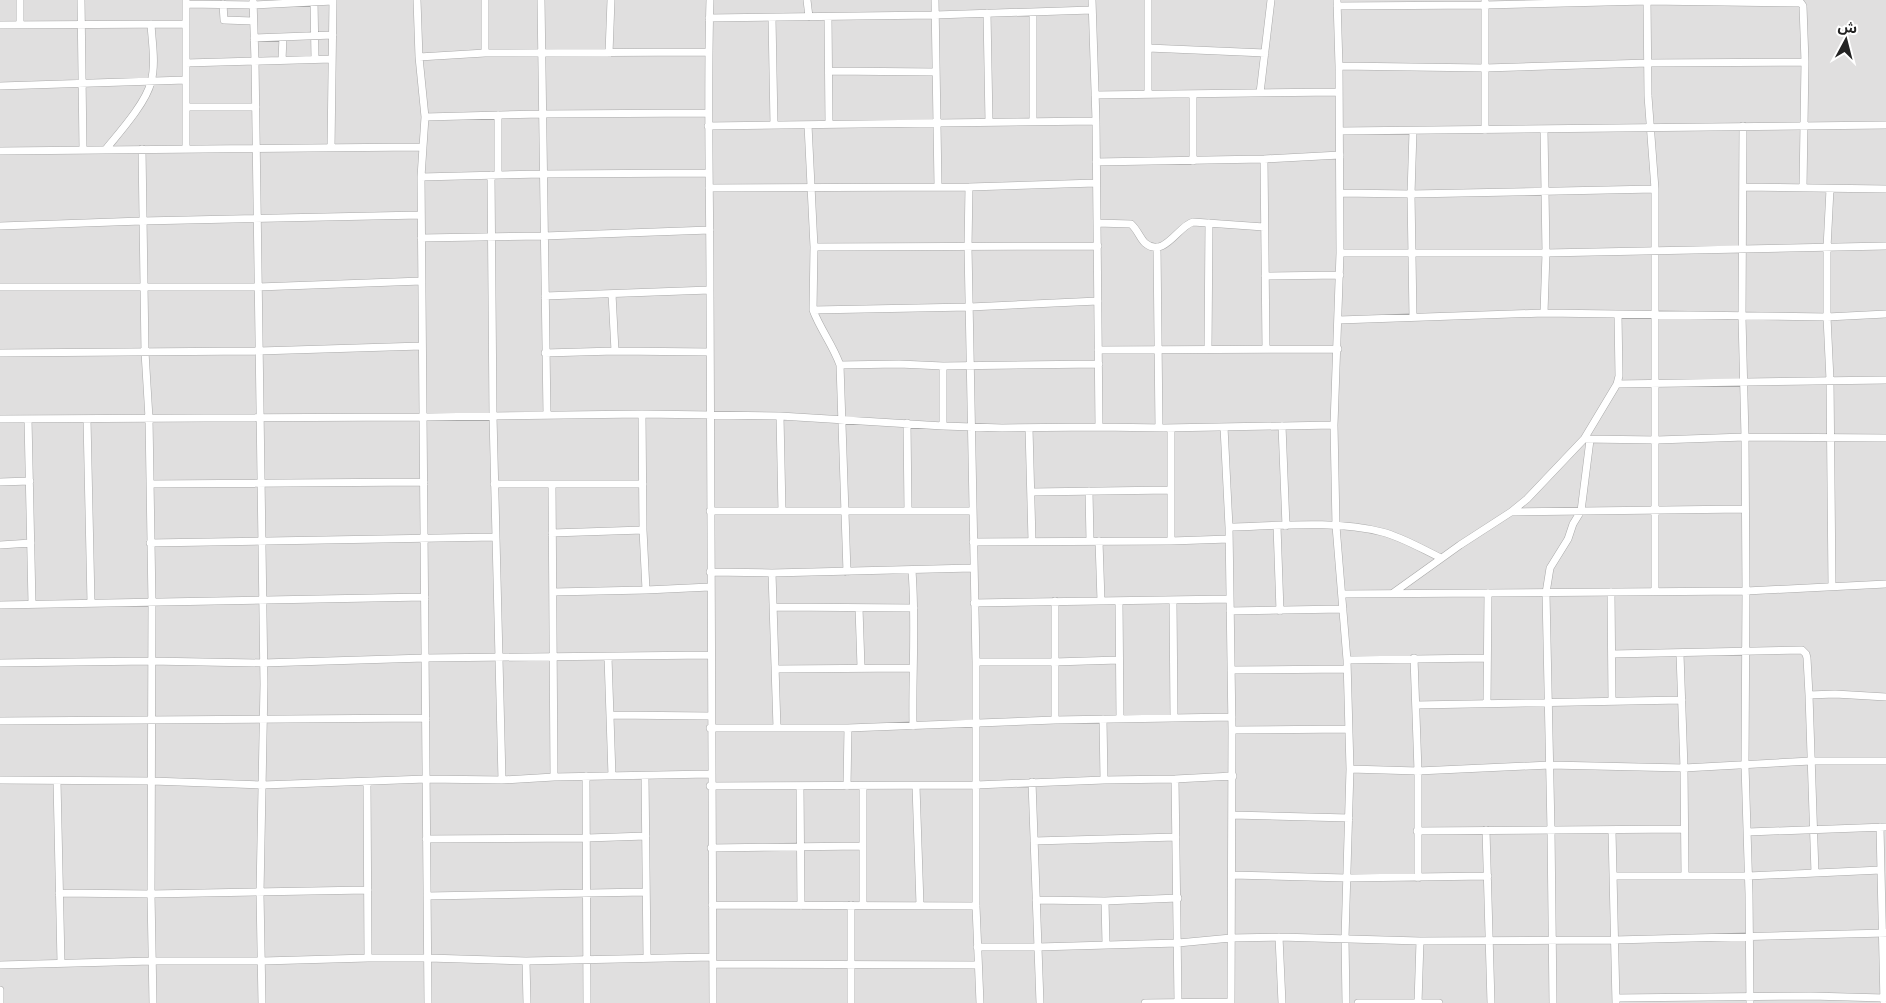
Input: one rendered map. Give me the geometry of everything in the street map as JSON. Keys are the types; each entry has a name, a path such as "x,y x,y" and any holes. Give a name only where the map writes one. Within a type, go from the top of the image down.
{"street":[{"path":"20,0 20,25"},
{"path":"82,0 83,150"},
{"path":"417,0 419,57 425,117 422,147 421,215 428,1003"},
{"path":"485,0 485,53"},
{"path":"540,0 547,415"},
{"path":"609,53 611,0"},
{"path":"710,0 708,126 710,188 710,786 713,1003"},
{"path":"807,0 808,17"},
{"path":"934,0 938,186"},
{"path":"1092,0 1096,121 1099,426"},
{"path":"1148,0 1148,94"},
{"path":"1260,93 1271,0"},
{"path":"1647,0 1648,96 1655,189 1656,251 1657,440 1655,591"},
{"path":"1346,1003 1346,878 1350,769 1347,660 1336,526 1334,425 1340,275 1340,131 1337,3 1647,0 1796,1 1803,6 1805,62 1803,188"},
{"path":"314,1 315,59"},
{"path":"186,149 186,2 223,4 314,1 333,1 331,148"},
{"path":"253,2 263,600 264,720 260,893 263,961 262,1003"},
{"path":"1485,2 1485,130"},
{"path":"223,4 224,20 254,21"},
{"path":"709,18 934,15 1092,10"},
{"path":"1032,12 1033,121"},
{"path":"987,13 988,122"},
{"path":"828,17 829,124"},
{"path":"772,18 774,125"},
{"path":"106,149 124,127 149,89 152,81 151,24"},
{"path":"0,25 186,24"},
{"path":"254,38 333,35"},
{"path":"282,37 282,60"},
{"path":"1148,48 1265,53"},
{"path":"419,57 541,52 708,52"},
{"path":"186,63 332,59"},
{"path":"1339,66 1485,68 1648,63 1805,62"},
{"path":"829,71 935,72"},
{"path":"0,86 186,80"},
{"path":"1095,95 1339,92"},
{"path":"1193,94 1193,161"},
{"path":"186,107 256,107"},
{"path":"425,117 708,113"},
{"path":"498,115 492,237 493,416 502,780"},
{"path":"708,126 1096,121"},
{"path":"808,124 814,247 813,310 840,365 847,572"},
{"path":"1340,131 1886,125"},
{"path":"1743,126 1742,317 1746,591 1744,765 1748,832 1750,1000"},
{"path":"1544,129 1546,253 1544,313"},
{"path":"1413,131 1411,194 1413,317"},
{"path":"0,151 422,147"},
{"path":"142,149 142,221 145,352 149,418 152,603 150,661 153,1003"},
{"path":"1096,162 1264,159 1340,155"},
{"path":"1264,159 1266,348"},
{"path":"421,177 709,173"},
{"path":"710,188 812,186 969,187 1096,183"},
{"path":"969,187 968,247 976,662 976,906 980,1003"},
{"path":"1743,187 1886,190"},
{"path":"1340,193 1411,194 1655,189"},
{"path":"1830,189 1827,248 1827,317 1830,380 1832,586"},
{"path":"0,226 421,215"},
{"path":"1097,223 1131,224 1145,243 1157,247 1166,244 1189,223 1200,222 1264,227"},
{"path":"1208,349 1209,224"},
{"path":"422,238 710,230"},
{"path":"814,247 1098,246"},
{"path":"1340,253 1546,253 1886,246"},
{"path":"1157,247 1159,428"},
{"path":"1265,276 1340,275"},
{"path":"0,287 258,287 422,281"},
{"path":"545,296 710,290"},
{"path":"612,294 614,351"},
{"path":"813,310 970,307 1098,301"},
{"path":"1339,320 1544,313 1742,317 1827,317 1886,314"},
{"path":"1392,594 1441,558 1511,512 1533,493 1587,439 1618,384 1618,315"},
{"path":"0,353 422,346"},
{"path":"1098,350 1159,348 1338,349"},
{"path":"545,354 614,351 710,352"},
{"path":"840,365 970,366 1099,364"},
{"path":"943,426 944,366"},
{"path":"1618,384 1886,380"},
{"path":"642,414 643,530 646,590"},
{"path":"0,419 710,414 972,427 1099,426 1171,428 1334,425"},
{"path":"780,416 782,510"},
{"path":"28,419 32,604"},
{"path":"87,419 91,602"},
{"path":"907,423 908,510"},
{"path":"1282,426 1286,526"},
{"path":"1146,1003 1231,1002 1233,776 1229,527 1224,427"},
{"path":"1029,428 1032,541"},
{"path":"1171,428 1171,541"},
{"path":"1587,439 1886,438"},
{"path":"1553,1003 1552,830 1546,593 1550,568 1569,537 1573,524 1581,511 1587,439"},
{"path":"0,482 30,481"},
{"path":"150,484 424,482"},
{"path":"494,484 643,484"},
{"path":"552,484 554,776"},
{"path":"1032,492 1172,490"},
{"path":"1089,491 1090,541"},
{"path":"1511,512 1745,510"},
{"path":"710,511 973,511"},
{"path":"1277,526 1280,610"},
{"path":"1229,527 1336,526 1381,532 1441,558"},
{"path":"552,533 643,530"},
{"path":"150,543 496,537"},
{"path":"973,542 1229,539"},
{"path":"1099,541 1102,601"},
{"path":"0,545 31,543"},
{"path":"710,572 847,572 973,568"},
{"path":"912,571 914,608 913,726"},
{"path":"772,573 777,728"},
{"path":"1342,594 1746,591 1886,584"},
{"path":"553,592 646,590 710,586"},
{"path":"1611,592 1612,701"},
{"path":"1487,703 1488,593"},
{"path":"0,605 425,597"},
{"path":"974,603 1230,599"},
{"path":"1174,600 1174,718"},
{"path":"1055,601 1055,720"},
{"path":"1118,601 1120,718"},
{"path":"774,607 914,608"},
{"path":"859,608 861,667"},
{"path":"1230,611 1343,609"},
{"path":"1612,654 1796,650 1804,652 1807,658 1809,695 1812,830 1815,873"},
{"path":"1680,654 1685,876"},
{"path":"0,663 150,661 263,663 425,658 710,655"},
{"path":"608,657 612,776"},
{"path":"1414,658 1418,770 1418,878"},
{"path":"1347,660 1486,658"},
{"path":"976,662 1119,660"},
{"path":"776,669 912,668"},
{"path":"1231,670 1347,669"},
{"path":"1809,695 1836,694 1886,697"},
{"path":"1416,705 1682,700"},
{"path":"610,716 710,716"},
{"path":"710,728 848,728 1120,718 1232,717"},
{"path":"0,721 426,718"},
{"path":"1103,719 1104,780"},
{"path":"847,786 848,728"},
{"path":"1232,730 1349,729"},
{"path":"1350,769 1418,770 1550,765 1684,768 1811,760 1886,761"},
{"path":"0,780 152,781 263,785 426,779 502,780 554,776 710,774"},
{"path":"586,776 587,1003"},
{"path":"645,776 647,957"},
{"path":"710,786 976,785 1233,776"},
{"path":"1175,779 1178,1002"},
{"path":"57,781 61,963"},
{"path":"367,782 368,958"},
{"path":"1032,782 1040,1003"},
{"path":"863,786 863,905"},
{"path":"916,786 920,905"},
{"path":"800,787 801,906"},
{"path":"1232,815 1349,818"},
{"path":"1612,830 1616,1001 1884,1000 1885,933 1881,870 1883,827 1748,832"},
{"path":"1417,831 1684,829"},
{"path":"1486,830 1491,1003"},
{"path":"426,839 646,836"},
{"path":"1034,841 1176,837"},
{"path":"711,848 864,846"},
{"path":"1614,876 1748,876 1881,870"},
{"path":"1232,875 1346,878 1488,876"},
{"path":"59,892 151,894 368,890"},
{"path":"427,896 646,892"},
{"path":"1036,900 1105,901 1178,898"},
{"path":"1105,901 1106,944"},
{"path":"712,905 976,906"},
{"path":"850,905 852,1003"},
{"path":"977,947 1178,943 1231,938 1345,938 1420,941 1614,940 1885,933"},
{"path":"1279,938 1282,1003"},
{"path":"1418,1003 1420,941"},
{"path":"0,965 368,958 526,961 647,957 850,965 978,965"},
{"path":"526,961 527,1003"},
{"path":"0,990 0,1003"},
{"path":"1358,1003 1439,1003"}],"shaded area":[{"path":"0,0 1886,0 1886,1003 0,1003"}]}
